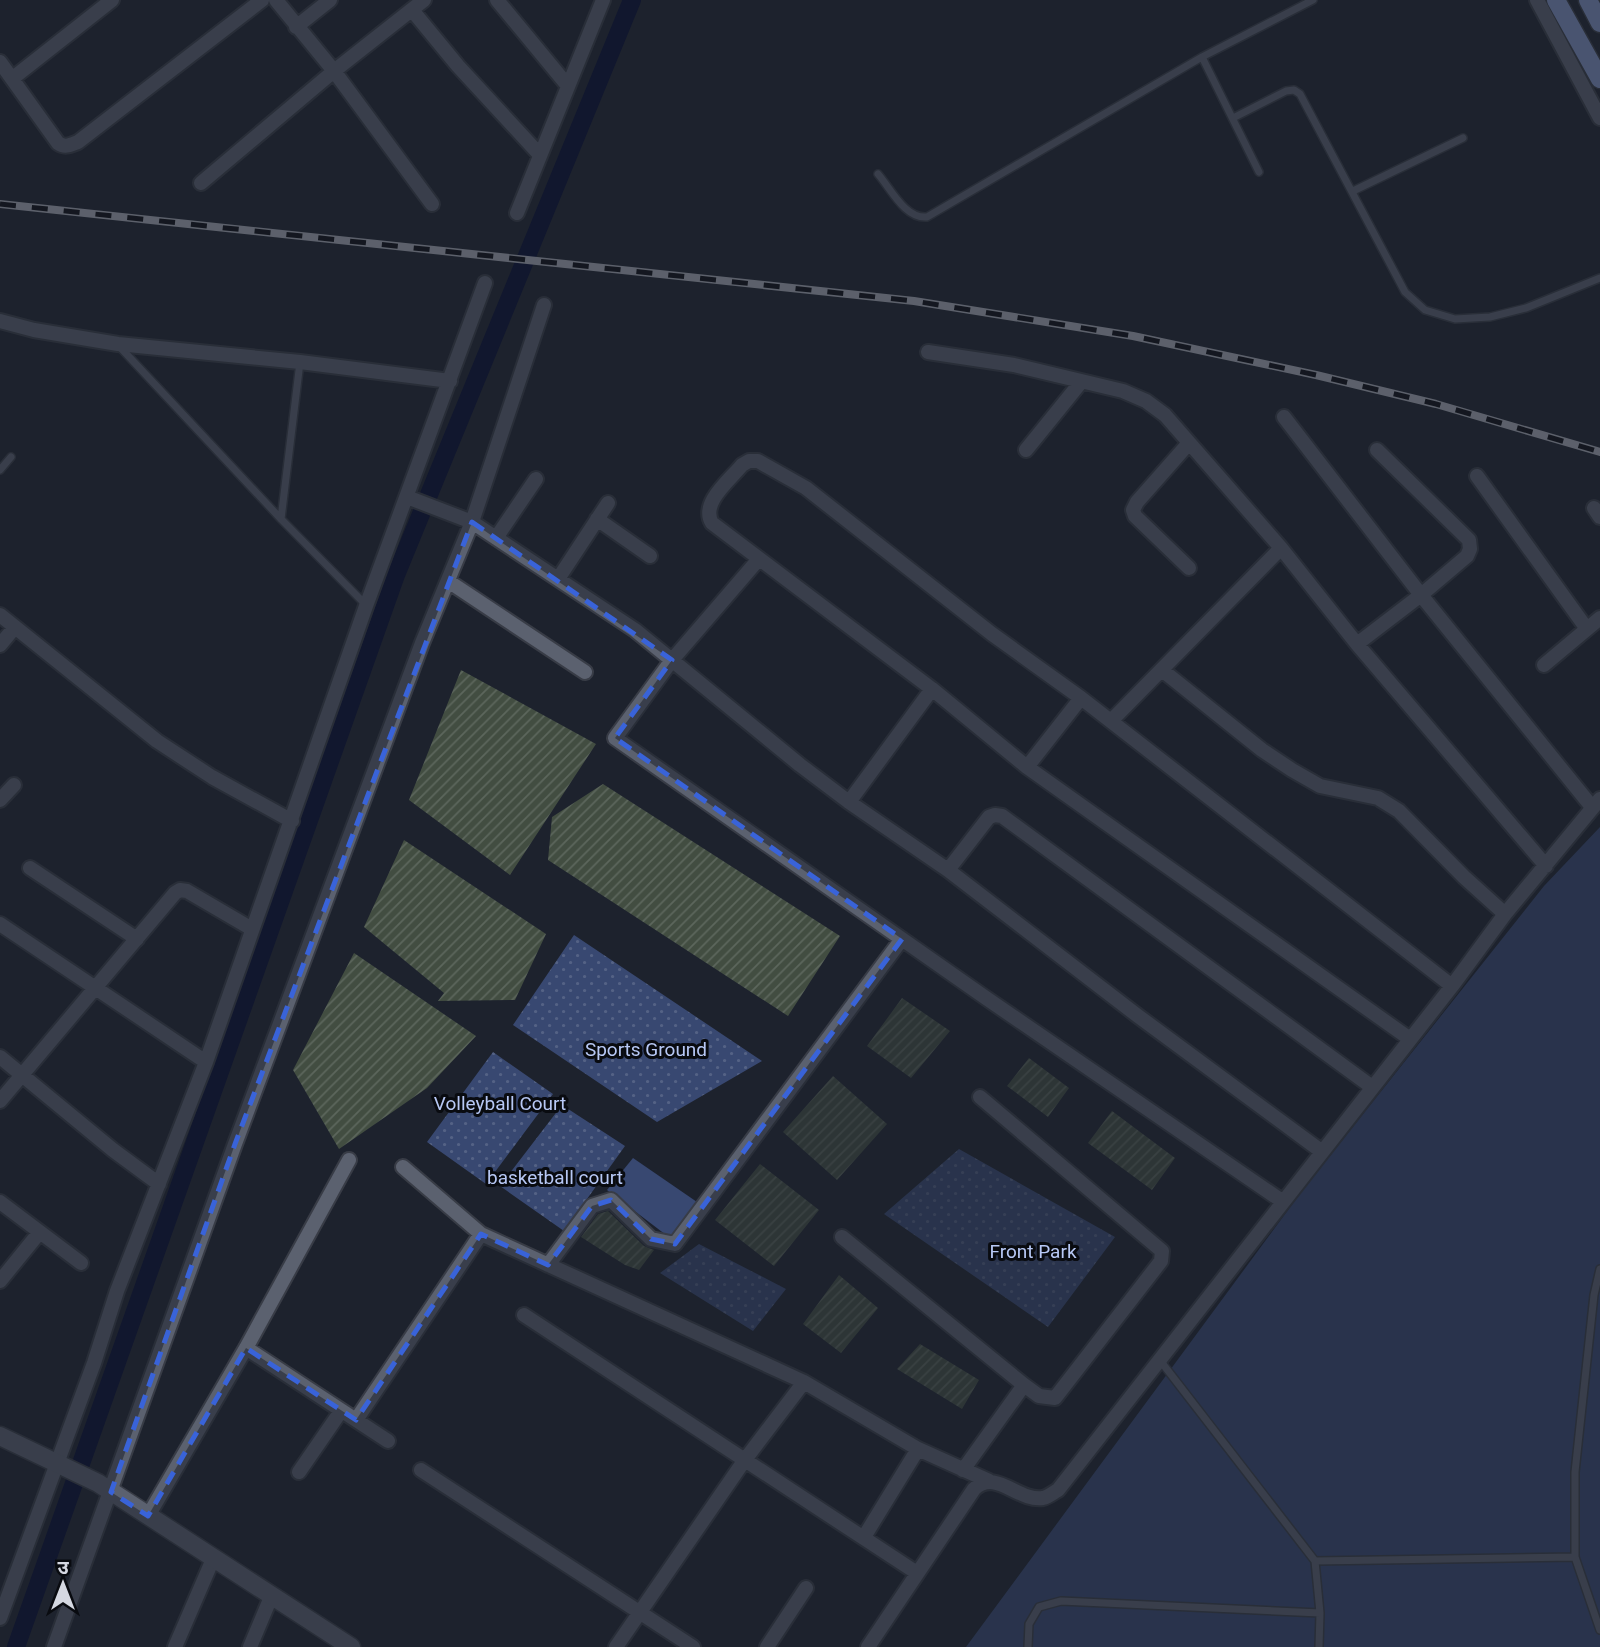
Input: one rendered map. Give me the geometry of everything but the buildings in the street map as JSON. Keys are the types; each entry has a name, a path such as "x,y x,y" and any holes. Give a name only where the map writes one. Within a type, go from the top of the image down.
{"main road":[{"path":"1556,0 1600,79"},
{"path":"1588,0 1600,23"}],"street":[{"path":"13,78 112,0"},
{"path":"0,62 58,143 63,146 70,145 78,142 262,0"},
{"path":"276,0 334,71 432,204"},
{"path":"296,27 330,0"},
{"path":"497,0 568,86"},
{"path":"517,213 603,0"},
{"path":"1537,0 1600,118"},
{"path":"201,183 334,71 418,5 458,66 540,155"},
{"path":"0,1618 61,1467 159,1184 206,1062 366,606 485,283"},
{"path":"54,1647 104,1488 422,643 472,522 544,305"},
{"path":"1,323 118,344 300,362 450,381"},
{"path":"929,352 1054,373 1080,382 1123,391 1146,401 1165,415 1281,548 1357,644 1546,866"},
{"path":"1026,450 1080,382"},
{"path":"403,1167 481,1234 804,1382 918,1449 964,1470 1030,1497 1045,1498 1058,1490 1452,986 1505,914 1596,803 1421,595 1284,417"},
{"path":"1189,443 1133,510 1189,568"},
{"path":"1357,644 1421,595 1467,555 1470,545 1469,540 1377,450"},
{"path":"1410,1039 1027,766 932,689 758,560 712,523 708,517 711,502 742,465 749,461 768,465 806,488 1452,986"},
{"path":"1477,476 1587,629"},
{"path":"496,538 536,480"},
{"path":"407,497 472,522 635,631 849,802 948,870 1321,1151"},
{"path":"558,579 608,503"},
{"path":"597,519 650,556"},
{"path":"1111,722 1281,548"},
{"path":"758,560 672,660 615,738 1282,1201"},
{"path":"448,581 585,672"},
{"path":"0,615 157,741 212,778 292,821"},
{"path":"1544,665 1600,618"},
{"path":"0,645 15,627"},
{"path":"1162,670 1262,750 1292,770 1320,786 1378,799 1399,811 1505,914"},
{"path":"849,802 932,689"},
{"path":"1027,766 1081,698"},
{"path":"0,800 14,785"},
{"path":"948,870 989,817 995,814 1002,816 1372,1087"},
{"path":"30,868 137,939"},
{"path":"0,1101 175,893 180,890 187,891 252,929"},
{"path":"0,924 206,1062"},
{"path":"548,1265 592,1206 611,1200 652,1239 675,1244 902,939"},
{"path":"0,1057 113,1150 159,1184"},
{"path":"842,1237 1024,1385 1039,1396 1055,1398 1161,1261 1162,1251 980,1097"},
{"path":"148,1516 246,1348 349,1160"},
{"path":"0,1202 81,1263"},
{"path":"0,1281 39,1233"},
{"path":"356,1420 481,1234"},
{"path":"524,1315 917,1573"},
{"path":"246,1348 388,1441"},
{"path":"616,1647 744,1461 804,1382"},
{"path":"964,1470 1024,1385"},
{"path":"299,1472 341,1411"},
{"path":"0,1436 104,1488 346,1646"},
{"path":"864,1537 918,1449"},
{"path":"421,1470 693,1647"},
{"path":"868,1647 974,1489 980,1483 989,1481"},
{"path":"175,1647 213,1559"},
{"path":"767,1647 806,1588"},
{"path":"250,1647 271,1597"}],"lane":[{"path":"878,174 909,213 917,218 927,217 1202,57 1313,0"},
{"path":"1202,57 1259,172"},
{"path":"1233,118 1286,91 1294,90 1300,94 1405,292 1425,310 1455,319 1490,317 1526,308 1600,278"},
{"path":"1353,191 1464,138"},
{"path":"118,344 366,606"},
{"path":"281,519 300,362"},
{"path":"0,470 11,457"},
{"path":"1600,1269 1594,1295 1575,1472 1575,1557 1600,1630"},
{"path":"1159,1359 1315,1561 1320,1613 1319,1647"},
{"path":"1315,1561 1575,1557"},
{"path":"1028,1647 1029,1624 1039,1607 1061,1601 1320,1613"}],"highlighted area":[{"path":"472,522 672,660 615,738 902,939 675,1244 651,1239 611,1200 592,1206 548,1265 481,1234 356,1420 246,1348 148,1516 111,1492 235,1144"}],"green space":[{"path":"1600,827 1600,1647 966,1647 1302,1191 1544,886"},
{"name":"Sports Ground","path":"574,935 762,1061 657,1122 513,1025"},
{"name":"Volleyball Court","path":"493,1052 553,1094 486,1184 427,1142"},
{"name":"basketball court","path":"562,1105 625,1146 564,1231 500,1186"},
{"name":"Front Park","path":"959,1149 1115,1237 1048,1327 884,1214"},
{"path":"633,1158 697,1202 670,1238 607,1190"},
{"path":"699,1244 786,1289 753,1331 660,1273"}],"waterway":[{"path":"16,1647 396,575 632,0"}],"railway":[{"path":"0,204 914,301 1133,336 1316,375 1436,404 1600,452"}]}
